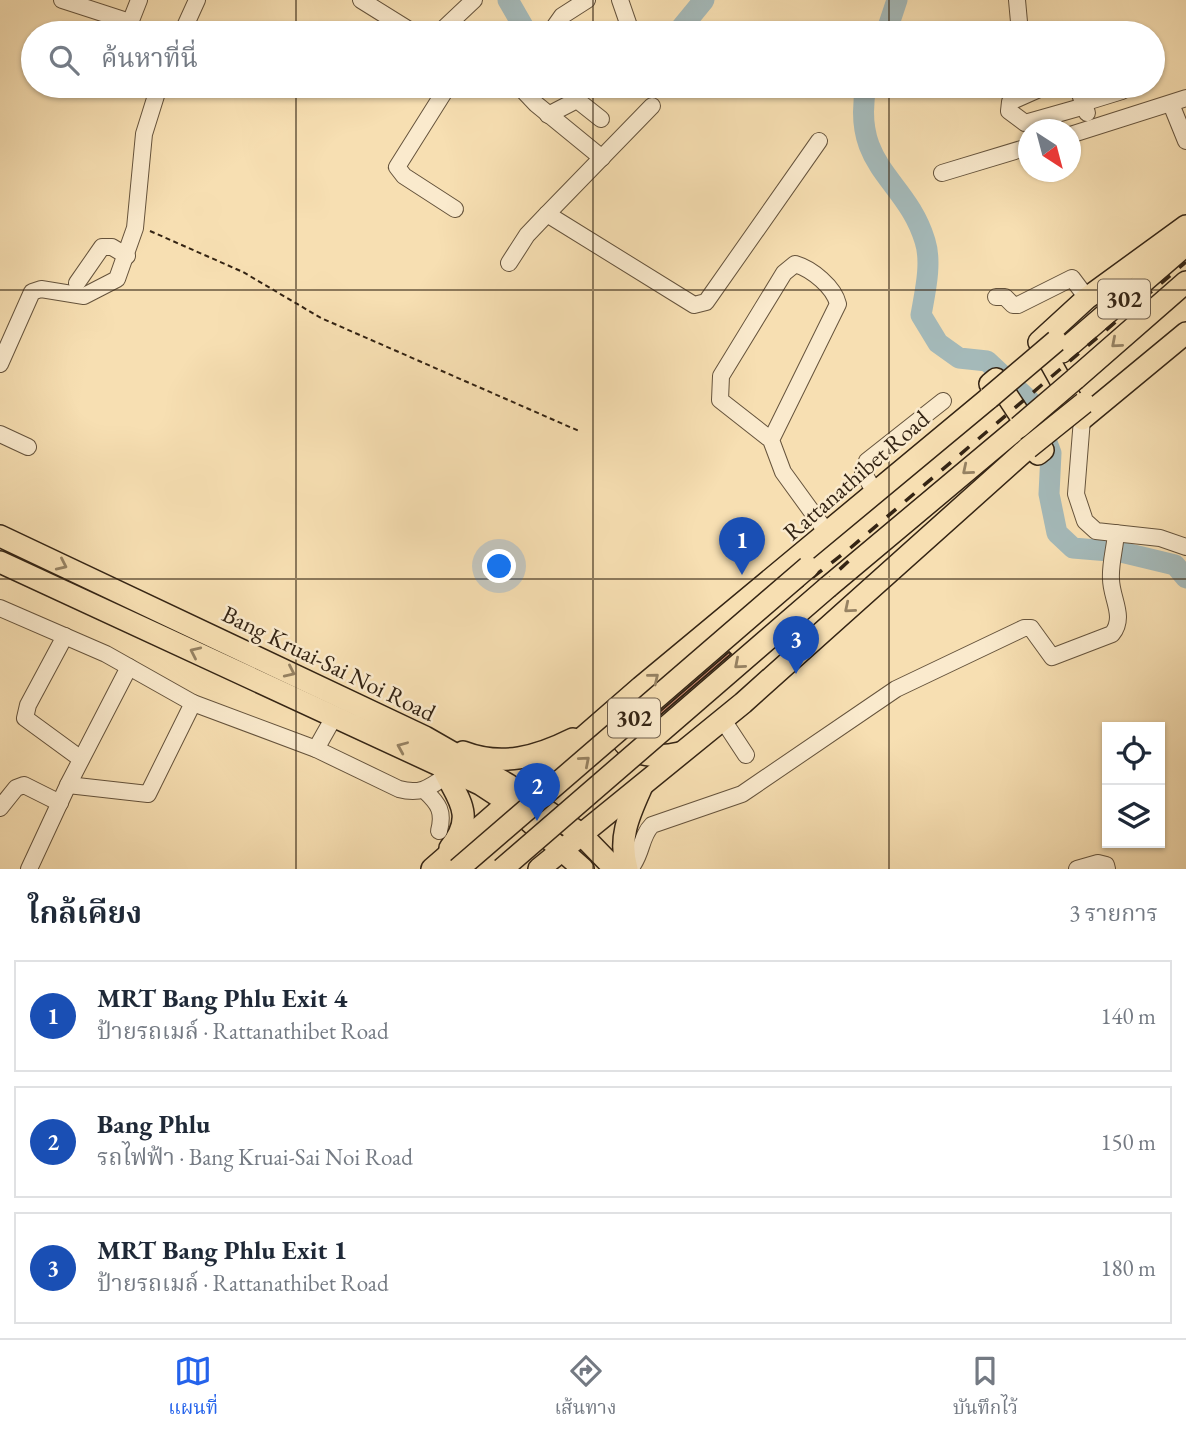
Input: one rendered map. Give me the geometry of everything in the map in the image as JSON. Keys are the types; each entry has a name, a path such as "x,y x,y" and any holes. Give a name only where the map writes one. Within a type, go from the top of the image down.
{"main road":[{"path":"1186,228 1087,298 1039,342 1083,411 1186,333"},
{"name":"Rattanathibet Road","path":"1059,347 1186,228"},
{"name":"Rattanathibet Road","path":"430,869 834,528 1186,245"},
{"name":"302","path":"502,869 1186,282"},
{"name":"302","path":"539,869 723,720 1028,448 1083,411 1186,315"},
{"path":"834,528 840,510 996,379 1044,450 899,576 886,577"},
{"name":"Rattanathibet Road","path":"458,869 808,568 994,401"},
{"name":"Bang Kruai-Sai Noi Road","path":"0,536 425,737 515,798 581,834 614,869"},
{"name":"Bang Kruai-Sai Noi Road","path":"0,562 443,770 515,798 583,869"},
{"path":"631,697 622,708 619,720 624,742 637,754 649,758 685,751"},
{"path":"425,737 475,756 519,760 543,754 603,723"},
{"path":"430,869 452,846 462,828 464,808 460,795 443,770"},
{"path":"629,869 623,841 626,822 643,784"}],"street":[{"path":"62,0 116,8"},
{"path":"131,21 139,0"},
{"path":"187,21 197,0"},
{"path":"361,0 395,21"},
{"path":"452,21 474,0"},
{"path":"559,21 587,0"},
{"path":"620,0 627,21"},
{"path":"1017,0 1019,21"},
{"path":"0,364 30,294 41,289 74,295 91,293 114,283 127,256 135,228 144,134 155,98"},
{"path":"440,98 397,167 404,176 455,209"},
{"path":"531,98 601,158"},
{"path":"1019,98 1010,102 1009,111 1025,123 1102,98"},
{"path":"1082,98 1093,128"},
{"path":"548,115 577,100 601,119"},
{"path":"1081,132 1178,101 1186,141"},
{"path":"509,263 527,235 652,106"},
{"path":"547,214 694,305 701,305 706,302 819,141"},
{"path":"942,173 1018,150"},
{"path":"77,283 102,247 112,247 127,256"},
{"path":"772,440 838,304 832,290 803,267 795,264 784,273 721,376 720,400 772,440 783,472 834,528"},
{"path":"996,297 1005,297 1013,305 1018,305 1072,278 1087,298"},
{"path":"870,484 863,472 867,461 943,401"},
{"path":"1083,411 1076,494 1084,521 1096,531 1116,538 1160,537 1186,547"},
{"path":"0,434 28,447"},
{"path":"629,869 640,857 646,832 652,825 742,794 897,689 946,665 1024,628 1031,628 1052,657 1112,634 1118,627 1119,619 1110,581 1116,538"},
{"path":"0,608 130,667 193,703 316,749 400,789 425,791 443,770"},
{"path":"65,636 28,705 25,718 81,759"},
{"path":"29,869 81,759 130,667"},
{"path":"68,785 148,794 193,703"},
{"path":"316,749 334,717"},
{"path":"723,720 746,755"},
{"path":"0,808 16,788 24,785 60,803"},
{"path":"425,791 440,807 443,817 439,831"},
{"path":"1077,869 1103,863 1107,869"}],"path":[{"path":"135,228 243,272 321,318 579,430"}],"building":[{"path":"729,652 731,654 636,736 634,734"}],"waterway":[{"path":"508,0 520,21"},
{"path":"687,21 704,0"},
{"path":"890,21 897,0"},
{"path":"865,98 863,114 866,136 873,154 906,202 925,241 928,268 921,315 938,343 959,358 987,361 1032,403 1051,453 1049,494 1057,533 1073,548 1121,552 1175,565 1186,578"}],"railway":[{"path":"462,869 733,639 848,550 1186,262"},
{"path":"496,869 747,655 853,557"}],"place":[{"name":"MRT Bang Phlu Exit 4","path":"742,575"},
{"name":"MRT Bang Phlu Exit 1","path":"796,674"},
{"name":"Bang Phlu","path":"537,821"}]}
